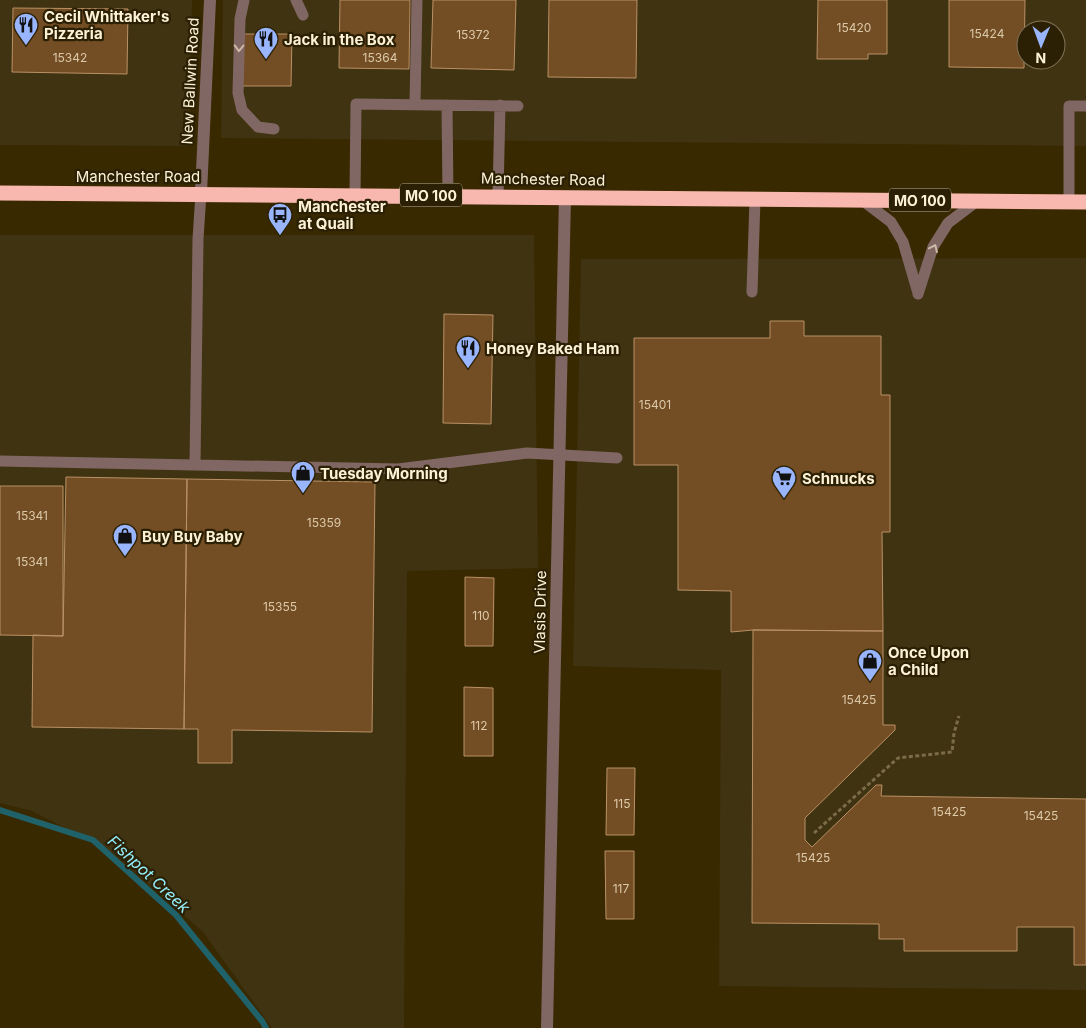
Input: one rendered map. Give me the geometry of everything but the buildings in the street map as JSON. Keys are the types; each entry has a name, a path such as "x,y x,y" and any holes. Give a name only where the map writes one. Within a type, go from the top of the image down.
{"highway":[{"name":"Manchester Road","path":"0,193 201,193 1086,202"}],"street":[{"name":"New Ballwin Road","path":"201,193 210,0"},
{"name":"Vlasis Drive","path":"547,1028 565,197"}],"lane":[{"path":"244,0 240,19 238,93 242,110 258,127 274,129"},
{"path":"296,0 303,15"},
{"path":"415,104 417,0"},
{"path":"355,195 356,104 518,106"},
{"path":"447,105 448,196"},
{"path":"498,196 500,106"},
{"path":"1069,201 1069,106 1086,106"},
{"path":"195,465 198,239 201,193"},
{"path":"752,292 755,199"},
{"path":"862,200 891,222 904,242 918,294 934,247 948,223 977,201"},
{"path":"0,461 398,469 527,453 617,458"}],"path":[{"path":"814,833 898,758 952,752 954,733 959,716"}],"shaded area":[{"path":"0,0 192,0 189,146 0,145"},
{"path":"223,0 1086,0 1086,146 221,138"},
{"path":"0,235 534,235 538,568 407,571 404,1028 272,1028 203,932 112,852 32,811 0,803"},
{"path":"1086,258 1086,990 719,986 721,670 573,666 581,259"}],"waterway":[{"name":"Fishpot Creek","path":"0,810 93,840 176,915 266,1028"}],"place":[{"name":"Cecil Whittaker's Pizzeria","path":"26,46"},
{"name":"Jack in the Box","path":"266,60"},
{"name":"Manchester at Quail","path":"280,236"},
{"name":"Honey Baked Ham","path":"468,369"},
{"name":"Tuesday Morning","path":"303,494"},
{"name":"Schnucks","path":"784,499"},
{"name":"Buy Buy Baby","path":"125,557"},
{"name":"Once Upon a Child","path":"870,682"}]}
